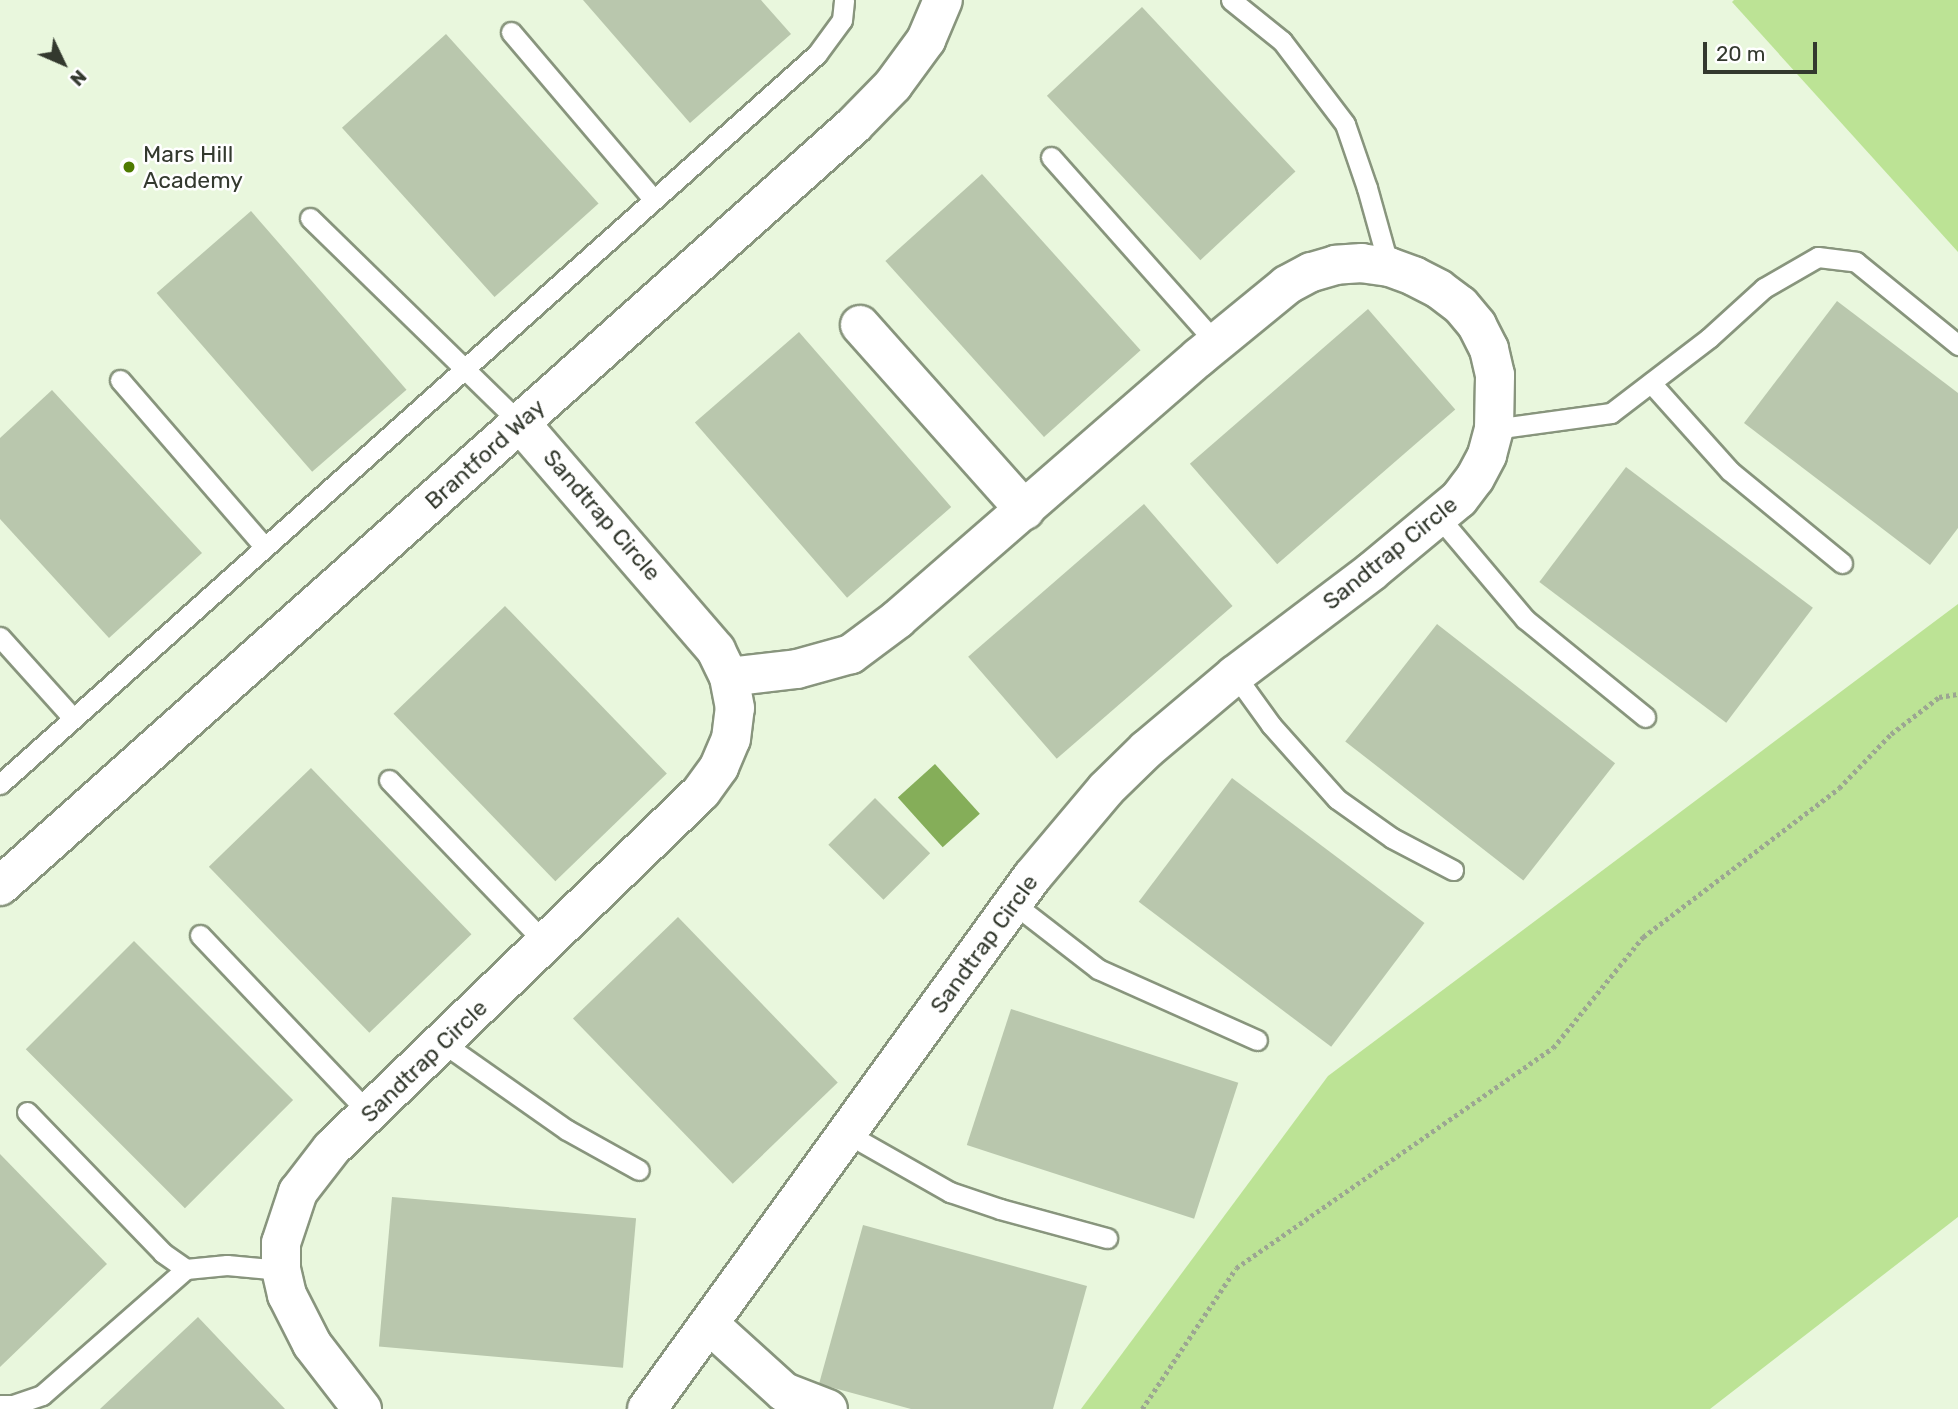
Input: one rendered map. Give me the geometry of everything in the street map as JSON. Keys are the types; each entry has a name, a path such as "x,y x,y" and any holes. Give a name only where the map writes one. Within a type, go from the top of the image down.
{"street":[{"name":"Brantford Way","path":"0,886 854,125 893,85 926,40 943,0"},
{"name":"Sandtrap Circle","path":"647,1409 1013,903 1106,789 1147,749 1235,675 1459,499 1475,478 1487,455 1494,429 1495,375 1489,349 1476,325 1460,305 1438,289 1389,267 1362,263 1336,265 1311,272 1287,285 1216,343 898,620 851,654 797,669 729,677"},
{"path":"860,325 1025,510"},
{"name":"Sandtrap Circle","path":"362,1409 297,1321 281,1270 281,1243 298,1192 332,1148 701,792 719,767 731,738 735,708 729,677 716,650 520,423"},
{"path":"709,1324 785,1392 828,1409"}],"lane":[{"path":"0,784 463,367 817,54 842,20 844,0"},
{"path":"1231,0 1282,40 1345,124 1367,188 1389,267"},
{"path":"511,32 653,199"},
{"path":"1051,157 1216,343"},
{"path":"310,218 520,423"},
{"path":"1494,429 1611,413 1709,338 1764,288 1818,257 1856,262 1958,345"},
{"path":"120,380 264,545"},
{"path":"1651,383 1730,471 1842,563"},
{"path":"1438,516 1525,619 1645,717"},
{"path":"0,637 73,718"},
{"path":"1235,675 1271,725 1336,799 1392,838 1453,870"},
{"path":"389,780 546,944"},
{"path":"1013,903 1098,970 1257,1040"},
{"path":"200,935 369,1113"},
{"path":"443,1043 567,1130 639,1170"},
{"path":"27,1112 163,1253 186,1269"},
{"path":"846,1133 950,1192 1000,1209 1107,1238"},
{"path":"0,1405 13,1405 42,1395 186,1269 227,1265 281,1270"}],"path":[{"path":"1142,1409 1236,1268 1553,1048 1643,937 1839,788 1901,726 1938,697 1958,694"}],"shaded area":[{"path":"1958,0 1958,252 1732,2"},
{"path":"1958,604 1958,1217 1710,1409 1081,1409 1328,1076"},
{"path":"935,764 980,814 943,847 898,797"}],"building":[{"path":"583,0 761,0 791,34 690,123"},
{"path":"1142,7 1295,172 1200,260 1047,96"},
{"path":"446,34 599,203 495,297 342,128"},
{"path":"982,174 1141,350 1044,437 885,261"},
{"path":"251,211 406,390 312,472 157,293"},
{"path":"1837,301 1958,393 1958,528 1930,565 1744,423"},
{"path":"1368,309 1455,409 1277,564 1190,464"},
{"path":"799,332 951,507 847,598 695,423"},
{"path":"52,390 202,553 109,638 0,519 0,438"},
{"path":"1626,467 1813,608 1726,723 1539,582"},
{"path":"1144,504 1233,606 1057,759 968,657"},
{"path":"505,606 667,774 555,881 394,714"},
{"path":"1437,624 1615,763 1523,881 1345,741"},
{"path":"311,768 471,934 369,1033 209,867"},
{"path":"1232,778 1424,923 1331,1047 1139,902"},
{"path":"875,798 930,853 883,900 828,845"},
{"path":"678,917 838,1082 733,1184 573,1018"},
{"path":"134,941 293,1100 185,1208 26,1049"},
{"path":"1011,1009 1238,1083 1194,1219 967,1145"},
{"path":"0,1154 107,1264 0,1367"},
{"path":"392,1197 636,1218 623,1368 379,1346"},
{"path":"863,1225 1087,1286 1053,1409 911,1409 819,1384"},
{"path":"198,1317 285,1409 100,1409"}],"place":[{"name":"Mars Hill Academy","path":"129,167"}]}
